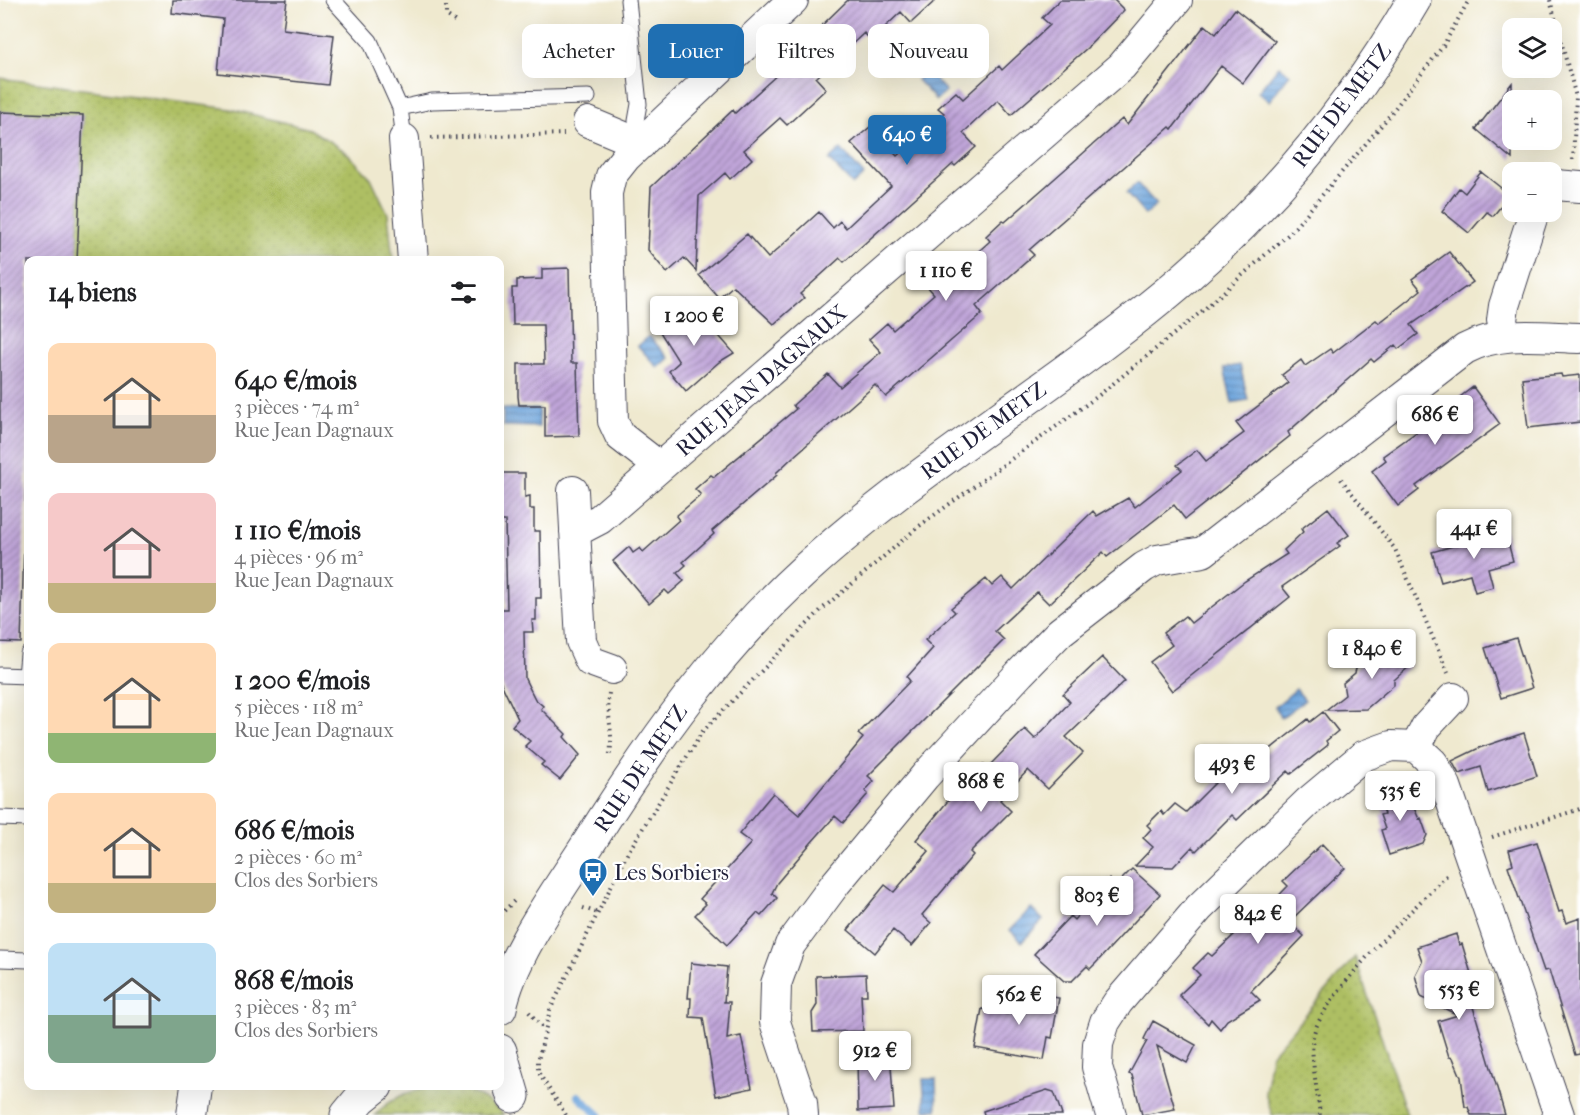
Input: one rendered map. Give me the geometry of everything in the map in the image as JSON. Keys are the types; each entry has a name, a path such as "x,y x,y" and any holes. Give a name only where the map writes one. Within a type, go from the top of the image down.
{"main road":[{"name":"RUE DE METZ","path":"504,990 520,954 665,726 716,662 765,607 879,506 1132,320 1185,277 1232,234 1284,180 1341,109 1371,70 1414,0"},
{"name":"RUE DE METZ","path":"504,942 569,875"},
{"path":"504,1066 513,1099"},
{"path":"347,1115 371,1090"}],"street":[{"path":"660,467 620,436 613,421 607,194 611,176 641,144 793,0"},
{"name":"RUE JEAN DAGNAUX","path":"576,532 600,519 1122,66 1177,0"},
{"path":"588,110 641,144"},
{"path":"404,139 413,256"},
{"path":"1505,335 1502,320 1504,306 1531,222"},
{"path":"802,1115 802,1103 775,1022 776,984 790,945 836,884 925,776 1060,632 1144,567 1157,560 1203,552 1459,353 1478,342 1505,335 1580,338"},
{"path":"573,491 581,641 590,661 612,669"},
{"path":"1416,747 1426,727 1453,698"},
{"path":"1111,1115 1097,1067 1098,1044 1105,1022 1118,1002 1199,908 1309,801 1363,756 1390,746 1416,747 1433,763 1446,786 1559,1115"},
{"path":"192,1115 195,1090"}],"lane":[{"path":"333,0 370,41 400,108 404,139"},
{"path":"628,0 639,104 636,121 641,144"},
{"path":"400,108 432,101 588,110"},
{"path":"0,675 24,676"},
{"path":"0,818 24,819"},
{"path":"0,958 24,960"}],"path":[{"path":"446,0 446,15 456,22"},
{"path":"566,1115 538,1072 550,1010 627,854 702,732 821,610 902,541 993,471 1098,396 1202,311 1291,232 1414,84 1443,46 1469,0"},
{"path":"1550,0 1576,97 1567,187"},
{"path":"404,139 574,134 588,110"},
{"path":"1329,454 1334,470 1395,549 1447,669 1453,698"},
{"path":"608,763 612,739 606,712 612,669"},
{"path":"1320,1115 1312,1040 1317,1023 1367,958 1482,840 1580,809"},
{"path":"504,911 523,892"},
{"path":"579,915 584,907 598,913"},
{"path":"511,1006 545,1030"}],"green space":[{"path":"0,78 231,109 310,129 345,151 371,178 388,214 392,256 77,256 83,116 0,112"},
{"path":"1355,957 1407,1115 1272,1115 1265,1093 1271,1055"},
{"path":"417,1090 463,1090 481,1097 504,1115 375,1115 388,1103"}],"water":[{"path":"1279,66 1290,74 1269,101 1258,92"},
{"path":"934,78 946,91 936,100 917,80"},
{"path":"841,149 864,175 853,185 829,160"},
{"path":"1137,183 1157,205 1145,215 1126,193"},
{"path":"649,336 669,358 658,368 638,346"},
{"path":"1240,365 1248,400 1232,403 1224,368"},
{"path":"504,409 539,409 539,427 504,426"},
{"path":"1296,689 1305,700 1281,718 1275,707"},
{"path":"1031,908 1043,920 1022,942 1010,930"},
{"path":"923,1079 936,1079 937,1110 925,1110"}],"building":[{"path":"173,0 287,0 283,29 334,35 328,85 218,73 223,19 172,13"},
{"path":"848,0 936,0 911,23 901,12 888,24 868,24 868,37 864,33 856,40 856,24 823,24"},
{"path":"1060,0 1114,0 1124,10 1087,48 1011,115 998,100 963,133 976,147 955,166 953,164 844,262 840,258 800,294 804,298 774,324 733,286 719,298 699,275 747,234 768,258 819,212 833,228 840,221 846,228 891,186 851,143 870,127 897,156 944,113 938,108 956,92 963,99 986,78 989,78 989,75 999,66 1002,70 1050,25 1042,18"},
{"path":"1235,9 1275,41 1243,83 1221,66 1172,129 1170,127 1029,250 1034,255 976,306 982,314 886,397 875,385 712,531 714,534 683,562 686,565 677,573 684,581 669,594 665,590 649,604 613,561 629,547 633,553 640,548 643,552 679,520 676,516 701,495 695,489 711,475 714,477 796,409 793,405 828,374 840,387 881,352 869,339 887,323 893,330 934,294 927,286 945,271 950,277 990,241 986,236 1003,220 1005,222 1122,119 1127,125 1205,25 1216,34"},
{"path":"774,78 816,78 826,89 787,125 780,118 744,150 752,159 730,179 725,173 699,196 696,271 684,258 667,273 648,250 651,187 733,110 735,113"},
{"path":"1502,96 1502,150 1512,150 1512,159 1476,129"},
{"path":"0,112 83,115 77,256 24,256 24,545 21,643 0,642"},
{"path":"1481,172 1502,189 1502,205 1493,216 1487,212 1469,233 1442,211 1459,188 1465,193"},
{"path":"1449,252 1473,282 1411,325 1418,334 1398,349 1395,345 1374,362 1371,359 1288,432 1290,436 1185,519 1174,505 1107,557 1103,552 1049,604 1037,592 995,631 1004,640 868,776 874,781 865,791 868,794 843,823 835,816 811,843 777,883 772,893 777,898 761,916 757,913 727,945 695,915 706,904 700,899 751,843 739,834 773,793 799,815 863,738 858,734 910,681 907,677 933,648 925,640 955,612 951,608 986,579 992,586 1002,577 1013,589 1093,511 1097,516 1128,498 1135,507 1182,470 1177,465 1197,450 1206,461 1244,433 1236,423 1288,383 1282,375 1301,360 1305,366 1330,349 1333,353 1376,320 1379,323 1421,290 1412,279"},
{"path":"569,268 571,363 577,363 579,436 545,437 545,405 519,405 518,396 518,364 544,364 543,325 513,325 512,288 517,288 517,280 542,279 542,269"},
{"path":"692,305 734,353 719,362 686,391 669,371 679,362 660,332"},
{"path":"1561,374 1562,377 1580,375 1580,422 1528,428 1522,378"},
{"path":"1473,387 1500,424 1416,486 1419,490 1398,506 1372,471 1386,460 1383,456 1453,406 1452,403"},
{"path":"504,473 525,473 525,497 530,496 530,509 534,509 534,531 540,531 541,598 536,598 536,620 532,620 533,632 524,632 525,679 535,699 543,706 541,709 566,734 564,737 580,755 560,780 541,765 544,762 525,746 530,741 512,726 518,719 504,689 504,609 507,609"},
{"path":"1328,508 1349,535 1337,543 1340,546 1282,587 1290,597 1172,691 1150,662 1172,645 1163,633 1185,616 1191,623 1245,581 1287,554 1284,550 1303,532 1301,529"},
{"path":"1505,531 1513,561 1488,568 1493,587 1475,592 1470,574 1441,582 1432,552"},
{"path":"1516,638 1532,688 1501,698 1485,648"},
{"path":"1391,643 1411,665 1394,680 1394,685 1366,709 1326,710 1345,695 1343,683 1355,673 1356,668"},
{"path":"1102,657 1125,681 1066,737 1083,753 1048,789 1028,770 1000,800 1011,811 970,852 973,855 922,915 931,923 912,946 893,930 875,953 848,930 885,885 894,892 929,851 916,840 947,802 984,764 988,767 1025,729 1035,739 1070,702 1063,694"},
{"path":"1323,712 1338,731 1326,741 1328,745 1291,774 1288,771 1237,820 1232,815 1196,851 1192,847 1173,867 1135,866 1153,847 1143,838 1151,829 1147,825 1161,811 1164,815 1175,804 1186,812 1230,768 1234,772 1244,763 1248,767 1308,719 1310,722"},
{"path":"1524,733 1537,776 1488,792 1481,767 1459,774 1452,761 1479,748"},
{"path":"1404,787 1410,805 1419,819 1421,818 1427,835 1423,844 1389,855 1381,830 1385,829 1380,815 1384,814 1377,795"},
{"path":"1537,842 1559,912 1562,911 1566,923 1580,918 1580,1054 1575,1055 1549,970 1544,971 1508,866 1513,864 1509,850"},
{"path":"1322,844 1345,868 1289,922 1304,936 1251,991 1260,1000 1227,1020 1220,1029 1211,1019 1208,1024 1179,995 1200,975 1193,968 1208,953 1212,956 1258,912 1260,915 1288,886 1283,881"},
{"path":"1132,869 1160,894 1090,969 1087,966 1072,981 1064,981 1034,954 1070,916 1074,920 1109,879 1116,885"},
{"path":"1456,934 1459,945 1462,944 1473,980 1468,990 1505,1115 1471,1115 1468,1107 1465,1107 1461,1077 1453,1058 1449,1057 1438,1021 1458,1015 1421,997 1415,975 1422,961 1417,947"},
{"path":"691,963 727,967 724,1002 730,1002 727,1039 741,1036 752,1088 716,1096 703,1018 690,1017 691,998 688,998"},
{"path":"866,974 867,995 861,995 863,1031 813,1032 812,1013 817,1005 816,976"},
{"path":"1011,990 1059,998 1052,1038 1048,1037 1044,1060 975,1048 982,1009 1007,1014"},
{"path":"1153,1021 1196,1045 1187,1063 1157,1046 1175,1109 1142,1115 1132,1075 1129,1074 1147,1041 1144,1039"},
{"path":"890,1052 894,1109 858,1111 857,1054"},
{"path":"1047,1090 1054,1092 1062,1115 984,1115 983,1111"}],"waterway":[{"path":"578,1096 599,1115"}],"place":[{"name":"Les Sorbiers","path":"593,898"}]}
